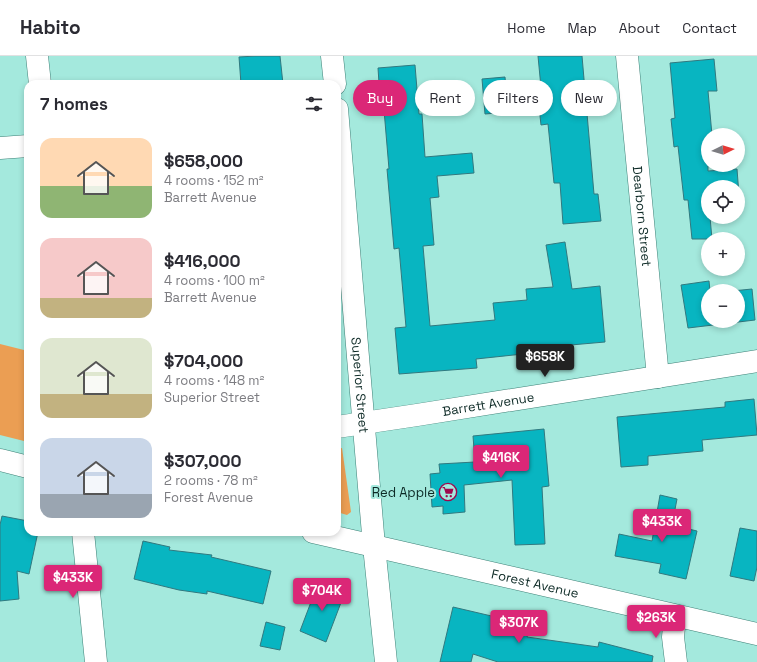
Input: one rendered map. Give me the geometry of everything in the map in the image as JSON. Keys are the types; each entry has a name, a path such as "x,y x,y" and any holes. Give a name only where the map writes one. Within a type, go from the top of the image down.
{"street":[{"path":"37,56 40,80"},
{"path":"332,56 335,80"},
{"name":"Dearborn Street","path":"627,56 658,377"},
{"path":"0,148 24,146"},
{"name":"Superior Street","path":"341,156 374,546 386,662"},
{"name":"Barrett Avenue","path":"341,427 757,360"},
{"path":"0,460 24,466"},
{"path":"83,536 96,662"},
{"name":"Forest Avenue","path":"330,536 757,634"},
{"path":"675,616 673,637 676,662"}],"shaded area":[{"path":"0,344 24,350 24,441 0,435"},
{"path":"341,448 351,512 347,515 341,513"}],"building":[{"path":"280,56 283,80 241,80 239,57"},
{"path":"538,56 582,56 584,80 561,80 561,116 587,116 594,194 598,194 601,221 563,224 560,183 554,183 548,124 541,125 540,116 553,116 553,80 540,80"},
{"path":"714,59 717,91 708,91 711,128 701,128 701,172 737,172 738,180 701,180 701,224 711,224 711,232 701,232 701,239 692,239 688,200 684,200 678,146 674,147 671,119 675,118 670,63"},
{"path":"415,65 416,80 415,80 415,116 422,116 425,157 472,153 474,173 437,176 439,197 430,198 434,245 423,246 430,326 495,320 493,303 527,300 526,289 553,287 546,245 565,242 572,289 600,286 605,342 559,346 560,348 523,351 523,354 476,359 477,368 399,374 395,328 406,327 399,248 394,249 387,169 389,169 385,116 407,116 407,80 379,80 378,68"},
{"path":"505,77 505,80 483,80 483,91 482,79"},
{"path":"709,281 709,284 701,284 701,326 688,328 681,285"},
{"path":"752,289 755,320 745,321 745,290"},
{"path":"754,399 757,435 702,440 703,451 648,456 648,465 621,467 617,417 725,407 725,402"},
{"path":"544,429 549,486 542,487 545,544 515,545 512,480 464,485 465,512 443,514 443,506 432,507 430,474 440,473 439,464 475,462 473,436"},
{"path":"660,495 677,499 672,525 697,531 686,579 659,573 661,564 615,556 619,534 652,541"},
{"path":"2,516 24,520 24,536 37,536 29,574 17,571 19,599 0,601 0,525"},
{"path":"740,528 757,531 757,567 754,581 730,576"},
{"path":"143,541 170,547 169,550 212,555 211,557 271,571 263,604 207,591 207,594 179,590 134,579"},
{"path":"319,581 345,592 326,642 300,631"},
{"path":"453,607 530,627 527,637 598,647 599,642 653,656 652,662 498,662 473,654 471,662 440,662"},
{"path":"266,622 285,627 280,650 260,646"}],"place":[{"name":"Red Apple","path":"448,492"}]}
